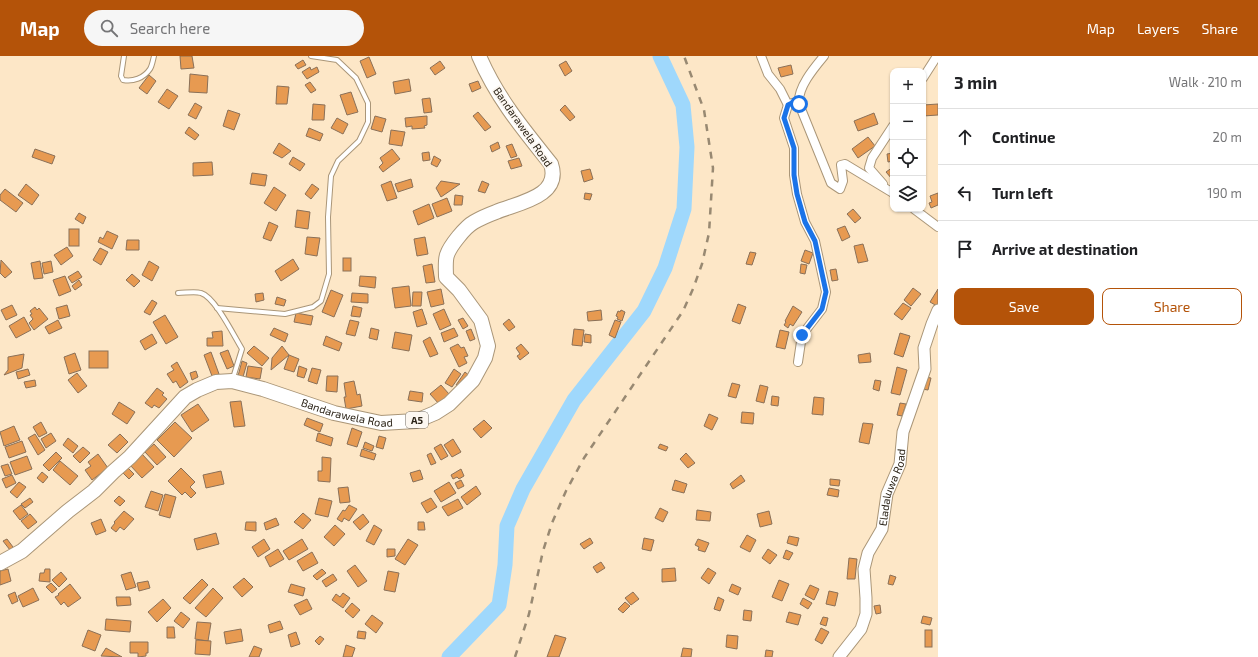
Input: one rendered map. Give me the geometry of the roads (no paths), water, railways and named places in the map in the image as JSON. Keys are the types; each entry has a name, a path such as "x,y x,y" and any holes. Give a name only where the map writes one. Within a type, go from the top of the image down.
{"highway":[{"name":"Bandarawela Road","path":"0,563 22,551 94,490 130,457 185,397 216,382 232,380 334,413 381,422 416,421 435,413 449,404 473,380 485,358 488,346 481,320 459,290 446,277 447,256 458,237 472,223 496,211 530,200 542,194 551,181 553,168 511,114 488,76 479,56"}],"street":[{"path":"761,56 768,74 780,89 788,105 784,118 794,148 794,175 797,194 805,222 815,241 826,292 822,309 802,335 798,362"},
{"path":"824,56 809,75 798,98 799,104 831,184 840,189 843,181 841,165 845,164 890,191"},
{"path":"926,73 937,56"},
{"path":"788,105 792,103 799,104"},
{"path":"890,131 872,158 870,168 890,191"},
{"path":"918,212 938,227"},
{"name":"Eladaluwa Road","path":"839,657 861,629 866,614 864,569 868,553 882,529 887,494 900,464 902,432 924,369 924,348 938,310"}],"lane":[{"path":"124,56 121,76 123,80 131,81 139,78 150,69 154,56"},
{"path":"218,308 285,314 313,307 322,301 329,274 328,217 331,176 338,161 360,141 368,122 368,103 356,78 337,60 311,56"},
{"path":"178,293 201,292 210,298 218,308 242,349 232,380"}],"waterway":[{"path":"449,657 499,605 505,565 507,526 523,489 574,400 644,311 665,268 684,209 687,147 683,105 660,56"}],"railway":[{"path":"515,657 529,614 543,551 552,523 566,491 584,458 683,311 702,264 709,233 713,168 704,110 684,56"}]}
